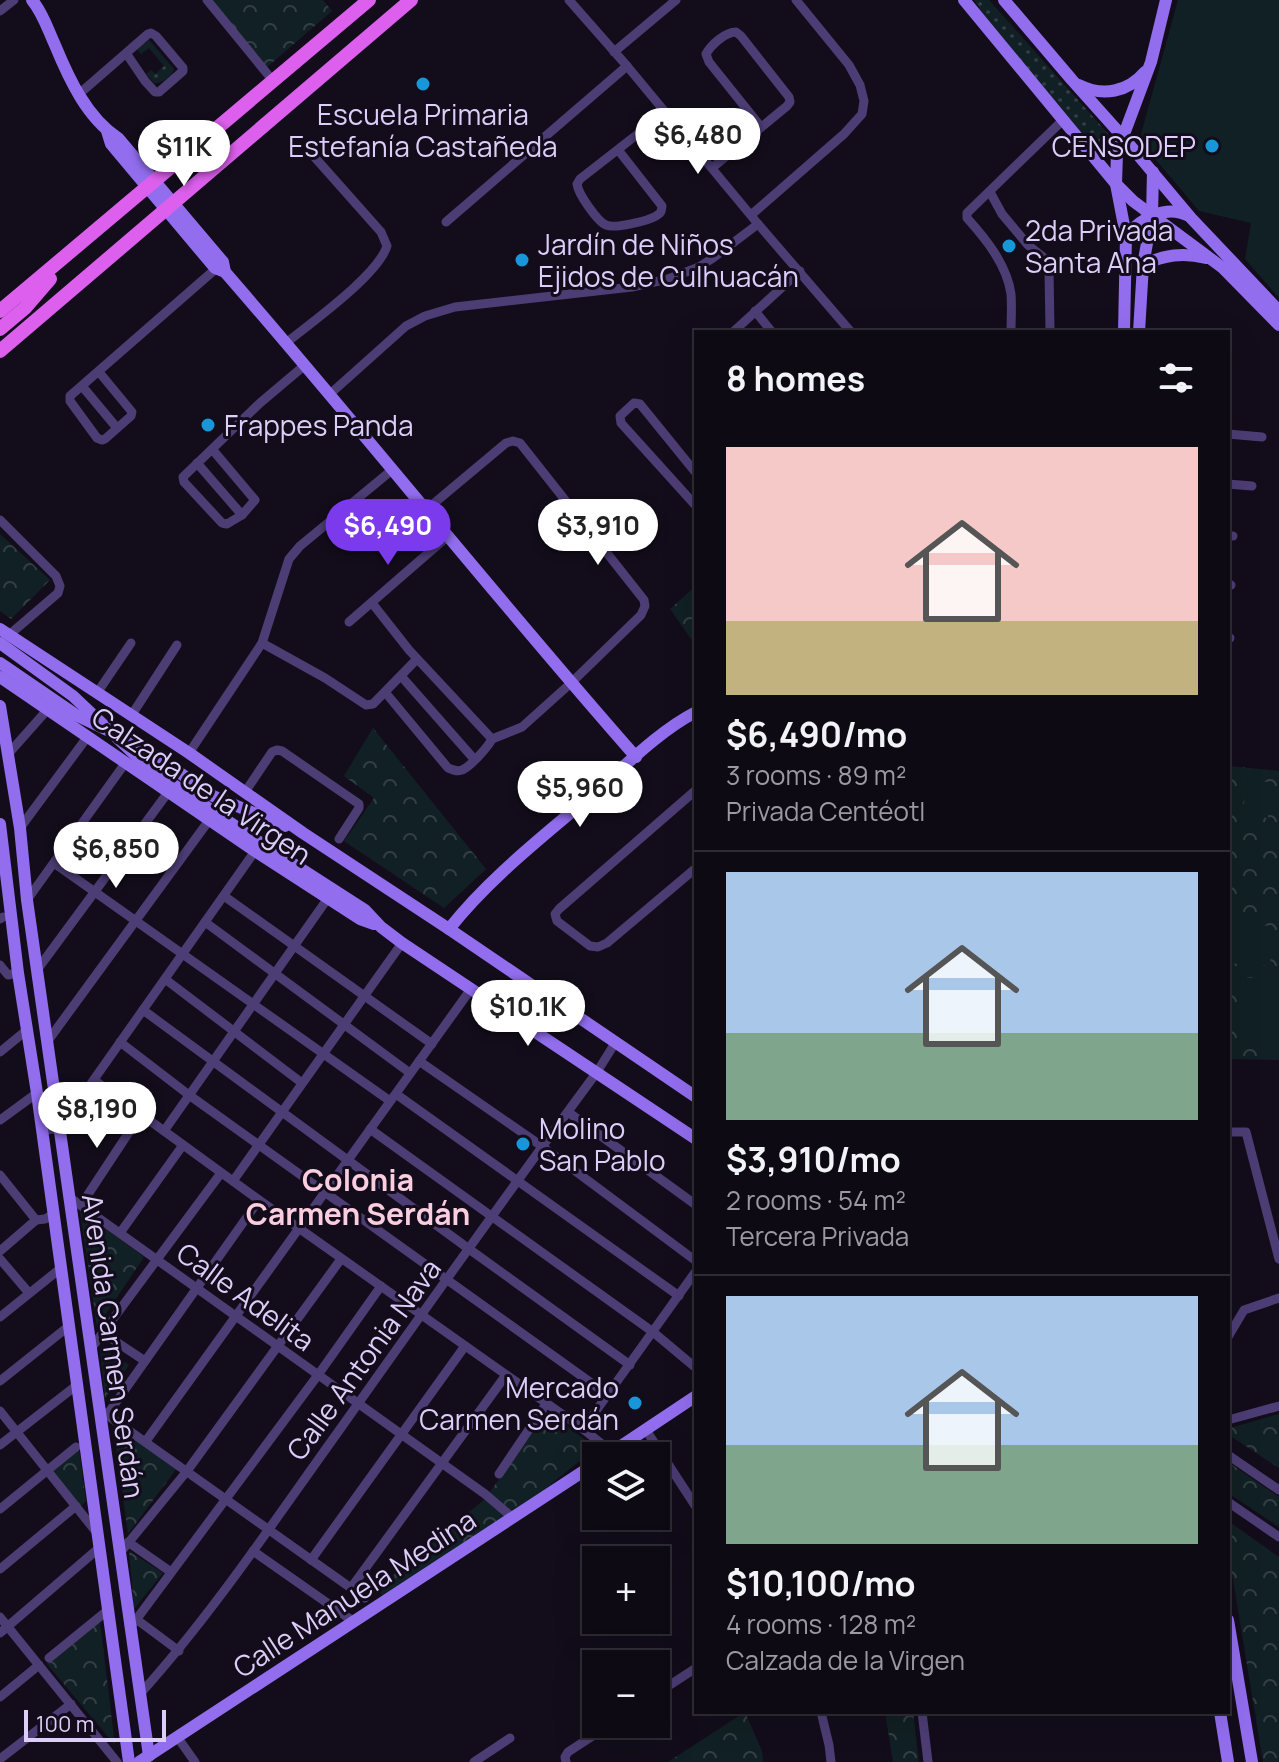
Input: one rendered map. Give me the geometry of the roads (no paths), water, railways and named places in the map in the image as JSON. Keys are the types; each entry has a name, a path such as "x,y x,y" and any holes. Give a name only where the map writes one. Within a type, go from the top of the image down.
{"main road":[{"path":"0,311 369,0"},
{"path":"0,351 411,0"},
{"path":"0,329 25,308 82,242"}],"street":[{"path":"0,11 14,0"},
{"path":"32,0 79,94 112,137 636,757"},
{"path":"207,0 274,82"},
{"path":"569,0 849,330"},
{"path":"614,52 676,0"},
{"path":"751,215 862,114 864,101 860,85 849,65 796,0"},
{"path":"964,0 1116,184 1152,216 1223,268 1279,325"},
{"path":"1004,0 1191,218 1279,311"},
{"path":"1124,330 1126,236 1116,184 1117,153 1151,62 1166,0"},
{"path":"712,168 787,106 790,102 741,36 730,32 706,54 709,62 761,127"},
{"path":"79,94 126,53 151,33 183,71 155,92 126,53"},
{"path":"1072,80 1092,91 1115,91 1136,81 1151,62"},
{"path":"446,222 627,66"},
{"path":"619,151 662,206 662,211 645,221 611,227 603,225 578,191 577,184 666,112"},
{"path":"1011,330 1011,292 1005,272 982,235 967,218 967,213 1063,120"},
{"path":"286,343 365,278 384,257 387,246 381,232 310,152"},
{"path":"1139,330 1143,265 1152,216 1153,172"},
{"path":"990,192 1002,214 1028,245 1043,257 1049,269 1050,330"},
{"path":"1126,236 1137,224 1168,211 1184,213 1191,218"},
{"path":"330,394 406,326 425,316 455,307 632,287 668,279 699,267 758,224"},
{"path":"1143,265 1170,254 1213,260"},
{"path":"99,372 132,412 102,440 97,438 70,401 70,396 221,267"},
{"path":"735,330 800,271"},
{"path":"755,311 770,330"},
{"path":"212,449 255,500 232,523 222,523 184,482 183,477 197,463 260,403 305,365"},
{"path":"82,386 117,428"},
{"path":"694,471 640,404 634,403 620,416 621,423 694,504"},
{"path":"1230,434 1262,437"},
{"path":"385,692 448,768 457,771 465,769 492,739 522,727 571,683 641,615 645,606 644,600 520,443 506,443 426,510"},
{"path":"197,463 242,515"},
{"path":"189,753 262,643 289,559 300,546 392,470"},
{"path":"1230,484 1252,486"},
{"path":"0,520 56,576 60,586 58,593 3,636"},
{"path":"349,622 448,536"},
{"path":"372,603 417,659 492,739"},
{"name":"Calzada de la Virgen","path":"3,636 189,753 694,1096"},
{"name":"Calzada de la Virgen","path":"3,636 73,696 150,769 365,910 402,943 694,1138"},
{"path":"97,693 131,643"},
{"path":"262,643 366,705 373,704 417,659"},
{"path":"131,716 177,645"},
{"name":"Calzada de la Virgen","path":"0,663 76,715 141,746 213,796 303,833"},
{"path":"401,676 474,759"},
{"name":"Calzada de la Virgen","path":"0,677 255,851 360,919 381,927"},
{"name":"Avenida Carmen Serdán","path":"0,706 20,828 27,900 90,1350 103,1412 119,1554 133,1624 144,1759"},
{"path":"9,753 48,709"},
{"path":"449,929 489,885 636,757 683,718 694,713"},
{"path":"20,828 88,736"},
{"path":"245,792 272,752 282,751 359,804 339,839"},
{"path":"27,900 126,762"},
{"path":"37,970 169,791"},
{"path":"694,792 559,909 555,914 557,921 590,946 598,947 607,943 694,870"},
{"path":"47,1042 210,819"},
{"name":"Avenida Carmen Serdán","path":"0,824 9,977 28,1029 129,1762"},
{"path":"42,1130 59,1129 255,851"},
{"path":"54,863 323,1054 518,1181 679,1296"},
{"path":"224,896 432,1044"},
{"path":"164,1131 328,898"},
{"path":"205,922 410,1073"},
{"path":"233,1181 402,943"},
{"path":"0,965 9,977"},
{"path":"165,979 302,1083"},
{"path":"146,1441 471,989"},
{"path":"143,1010 630,1365"},
{"path":"0,1052 28,1029"},
{"path":"120,1042 324,1193 608,1395"},
{"name":"Calle Antonia Nava","path":"140,1694 179,1651 269,1530 615,1043"},
{"path":"419,1061 543,1147 694,1260"},
{"path":"94,1080 583,1429 597,1442"},
{"path":"0,1120 37,1093"},
{"path":"568,1112 694,1204"},
{"path":"81,1205 141,1114"},
{"path":"370,1129 653,1332 694,1365"},
{"path":"1230,1132 1246,1132 1279,1259"},
{"path":"120,1233 183,1145"},
{"path":"90,1350 221,1173"},
{"path":"2,1183 36,1220"},
{"name":"Calle Adelita","path":"69,1197 485,1494 512,1517"},
{"path":"259,1200 145,1361 103,1412 365,1598"},
{"path":"0,1251 36,1220 54,1214"},
{"path":"0,1259 29,1293"},
{"path":"119,1554 187,1471 341,1259"},
{"path":"0,1317 61,1268"},
{"path":"583,1429 694,1274"},
{"path":"179,1651 133,1624 381,1286"},
{"path":"1230,1334 1244,1310 1279,1298"},
{"path":"0,1381 69,1326"},
{"path":"103,1333 145,1361"},
{"path":"311,1560 465,1346"},
{"path":"351,1588 506,1375"},
{"path":"0,1445 77,1385"},
{"path":"628,1442 694,1397"},
{"path":"499,1474 546,1404"},
{"path":"1230,1419 1279,1406"},
{"path":"0,1411 97,1533"},
{"path":"646,1430 694,1504"},
{"path":"0,1509 76,1447"},
{"path":"1230,1456 1279,1490"},
{"name":"Calle Manuela Medina","path":"144,1759 582,1472"},
{"path":"1230,1503 1279,1537"},
{"path":"0,1569 76,1506"},
{"path":"128,1542 171,1572"},
{"path":"4,1630 99,1548"},
{"path":"253,1551 350,1619"},
{"path":"49,1658 108,1610"},
{"path":"0,1617 4,1630 39,1665 117,1762"},
{"path":"1230,1632 1252,1762"},
{"path":"0,1697 39,1665"},
{"path":"670,1685 694,1669"},
{"path":"0,1759 71,1704"},
{"path":"821,1714 831,1762"},
{"path":"922,1714 928,1762"},
{"path":"1220,1714 1228,1762"},
{"path":"178,1738 195,1762"},
{"path":"474,1762 510,1738"},
{"path":"566,1762 568,1752 590,1738"}],"place":[{"name":"Escuela Primaria Estefanía Castañeda","path":"423,84"},
{"name":"CENSODEP","path":"1212,146"},
{"name":"2da Privada Santa Ana","path":"1009,246"},
{"name":"Jardín de Niños Ejidos de Culhuacán","path":"522,260"},
{"name":"Frappes Panda","path":"208,425"},
{"name":"Molino San Pablo","path":"523,1144"},
{"name":"Mercado Carmen Serdán","path":"635,1403"}],"district":[{"name":"Colonia Carmen Serdán","path":"358,1196"}]}
